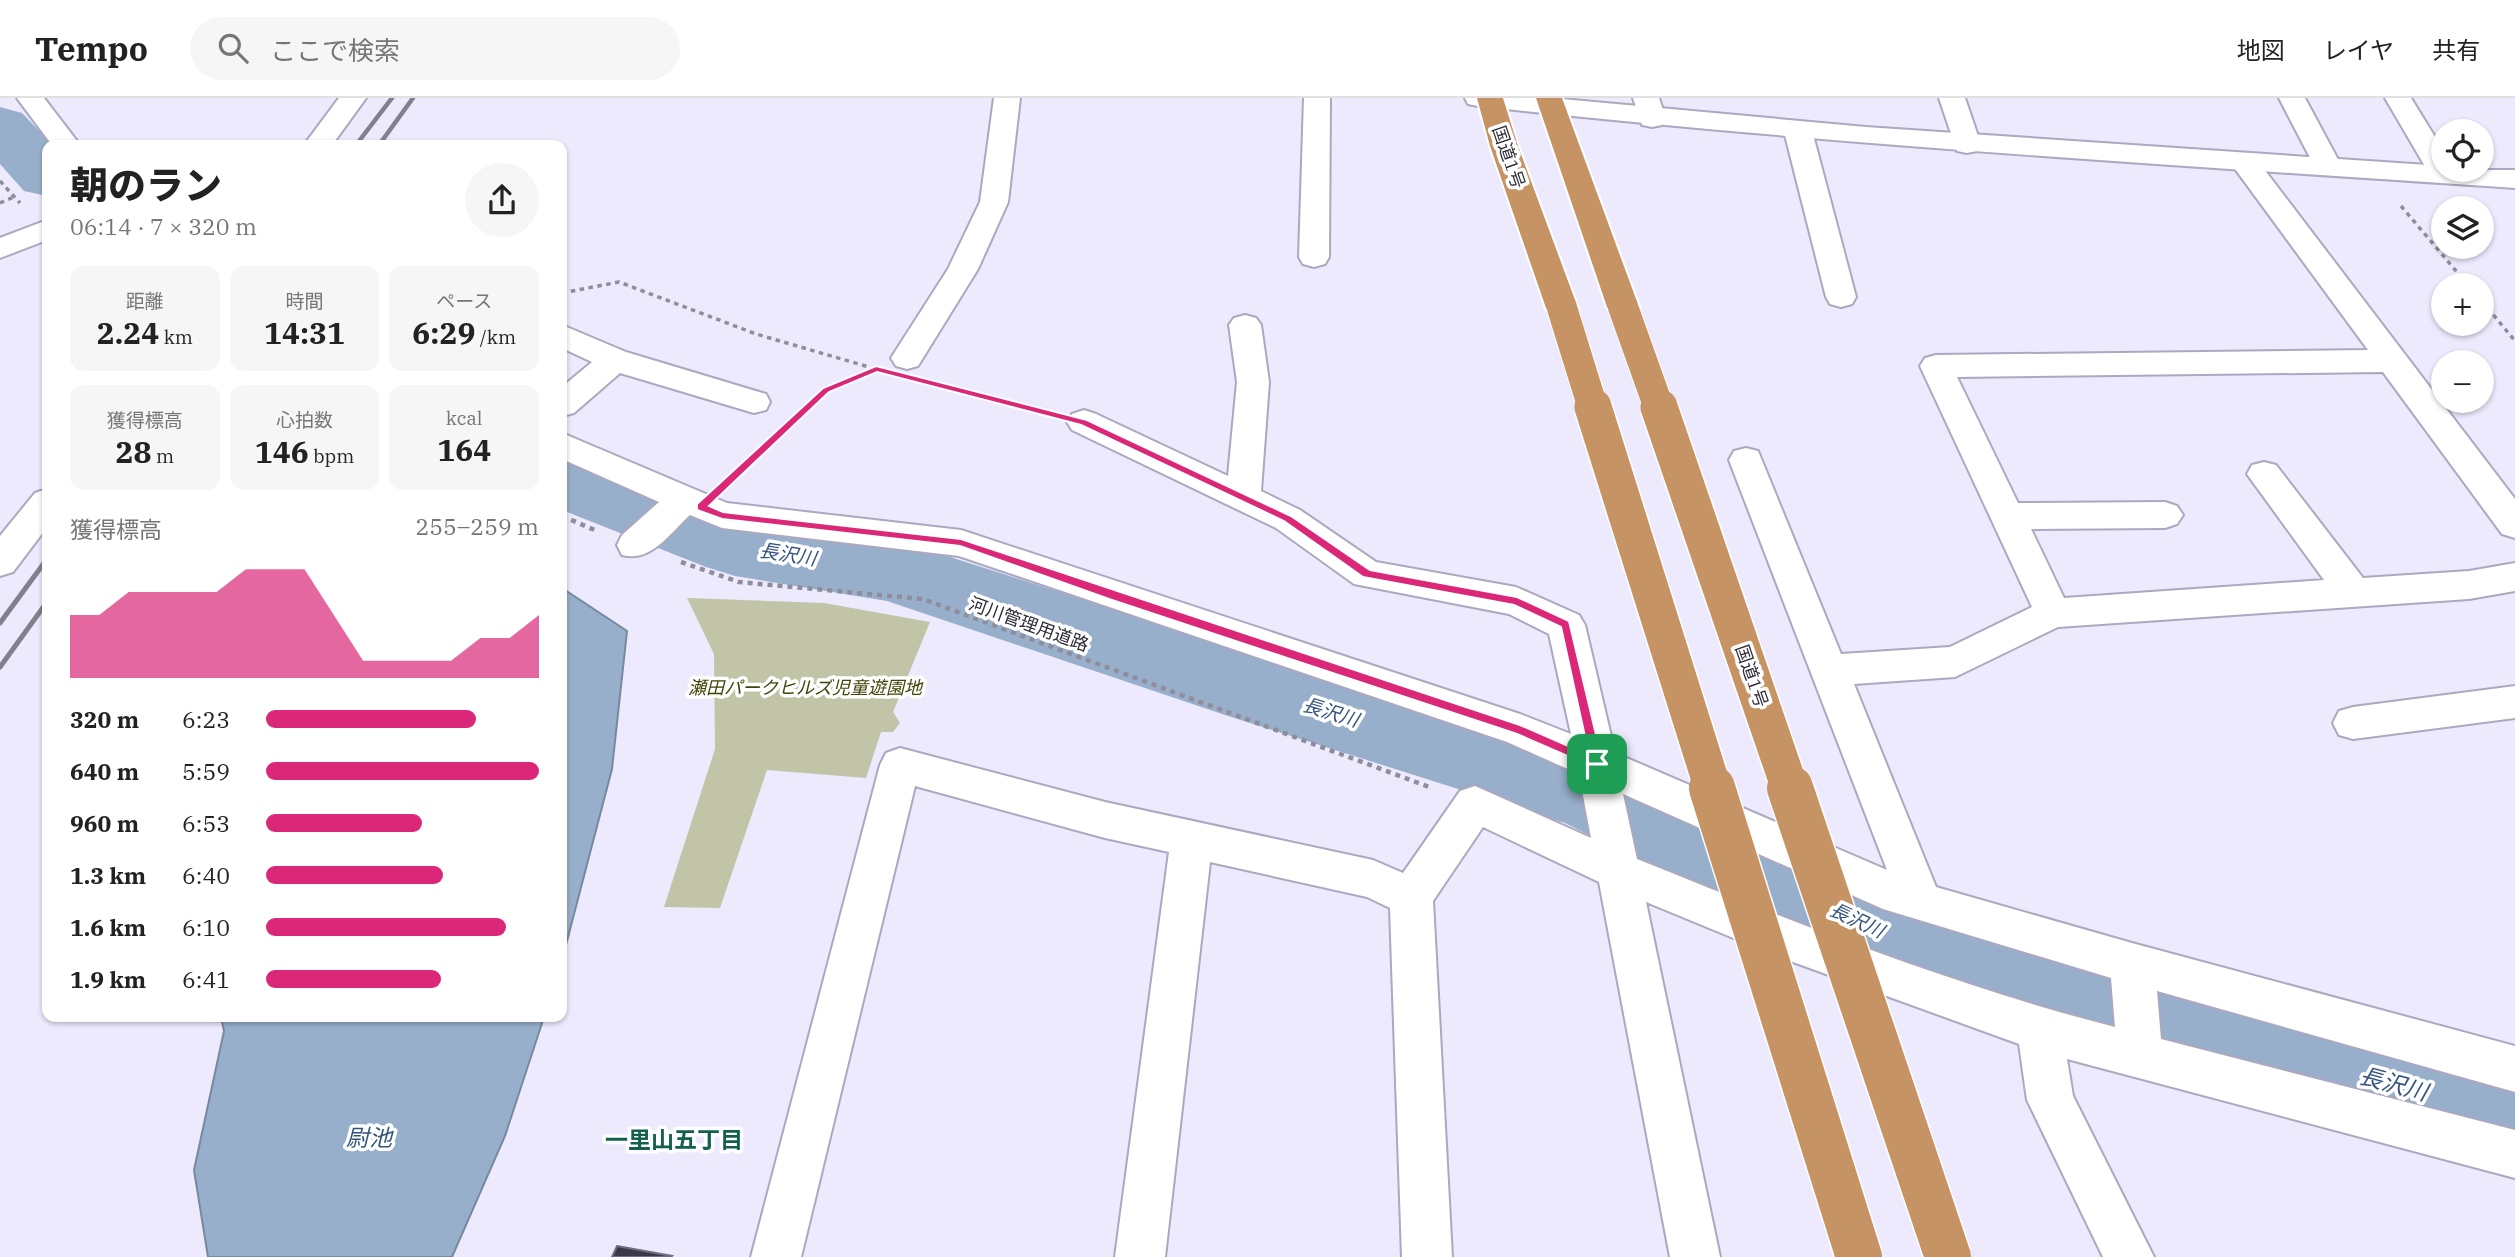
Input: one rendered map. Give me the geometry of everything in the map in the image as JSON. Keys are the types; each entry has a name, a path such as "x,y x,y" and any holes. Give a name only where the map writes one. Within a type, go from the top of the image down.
{"highway":[{"name":"国道1号","path":"1487,98 1562,307 1859,1257"},
{"name":"国道1号","path":"1551,102 1711,554 1948,1257"}],"street":[{"path":"322,140 353,98"},
{"path":"907,358 963,269 994,202 1007,98"},
{"path":"1314,257 1317,98"},
{"path":"1487,98 1649,108 1798,131 1967,145 2431,173"},
{"path":"1952,98 1967,145"},
{"path":"2292,98 2328,167"},
{"path":"2398,98 2431,154"},
{"path":"19,99 61,140"},
{"path":"1798,131 1841,297"},
{"path":"2244,162 2515,525"},
{"path":"2494,178 2515,179"},
{"path":"0,249 42,231"},
{"path":"1243,497 1253,382 1245,326"},
{"path":"567,338 615,359 754,402"},
{"path":"567,401 615,359"},
{"path":"2053,613 1936,366 2392,361"},
{"path":"1084,422 1287,519 1367,574 1517,601 1566,625 1597,764 1695,1257"},
{"path":"567,447 689,503 722,515 961,542 1113,596 1520,730 1898,895 2132,964 2515,1069"},
{"path":"1746,460 1920,901"},
{"path":"2264,474 2354,593"},
{"path":"637,544 689,503"},
{"path":"0,562 42,508"},
{"path":"2007,516 2165,515"},
{"path":"1828,670 1955,662 2053,613 2469,585 2515,577"},
{"path":"2353,723 2515,702"},
{"path":"776,1257 900,765 1105,820 1373,879 1411,897"},
{"path":"1427,1257 1411,897 1475,804 1618,870 1797,944 2040,1030 2515,1154"},
{"path":"1140,1257 1192,839"},
{"path":"2132,964 2140,1056"},
{"path":"2040,1030 2050,1100 2129,1257"}],"path":[{"path":"2370,169 2458,273"},
{"path":"0,203 14,197"},
{"path":"567,292 619,282 756,334 876,369 826,390 689,503"},
{"path":"2494,316 2515,341"},
{"path":"929,382 1084,422"},
{"name":"河川管理用道路","path":"567,518 739,582 923,599 1475,804"}],"green space":[{"name":"瀬田パークヒルズ児童遊園地","path":"687,598 824,603 930,622 893,712 900,723 893,732 881,732 866,778 767,770 720,908 664,907 715,749 714,654"}],"water":[{"path":"567,591 627,631 612,769 567,941"},
{"name":"尉池","path":"222,1022 542,1022 505,1136 452,1257 208,1257 194,1170 224,1031"}],"building":[{"path":"617,1246 672,1256 612,1257"}],"waterway":[{"name":"長沢川","path":"0,126 42,172"},
{"name":"長沢川","path":"567,481 735,545 891,570 1225,680 1591,792 1876,930 1957,963 2082,998"},
{"name":"長沢川","path":"2192,1028 2515,1116"}],"railway":[{"path":"360,140 392,98"},
{"path":"383,140 413,98"},
{"path":"0,623 42,566"},
{"path":"0,667 42,609"}],"district":[{"name":"一里山五丁目","path":"674,1139"}],"route":[{"path":"876,369 1084,422 1287,519 1367,574 1517,601 1566,625 1597,764 1520,730 1113,596 961,542 722,515 701,507 826,390 876,369"}]}
